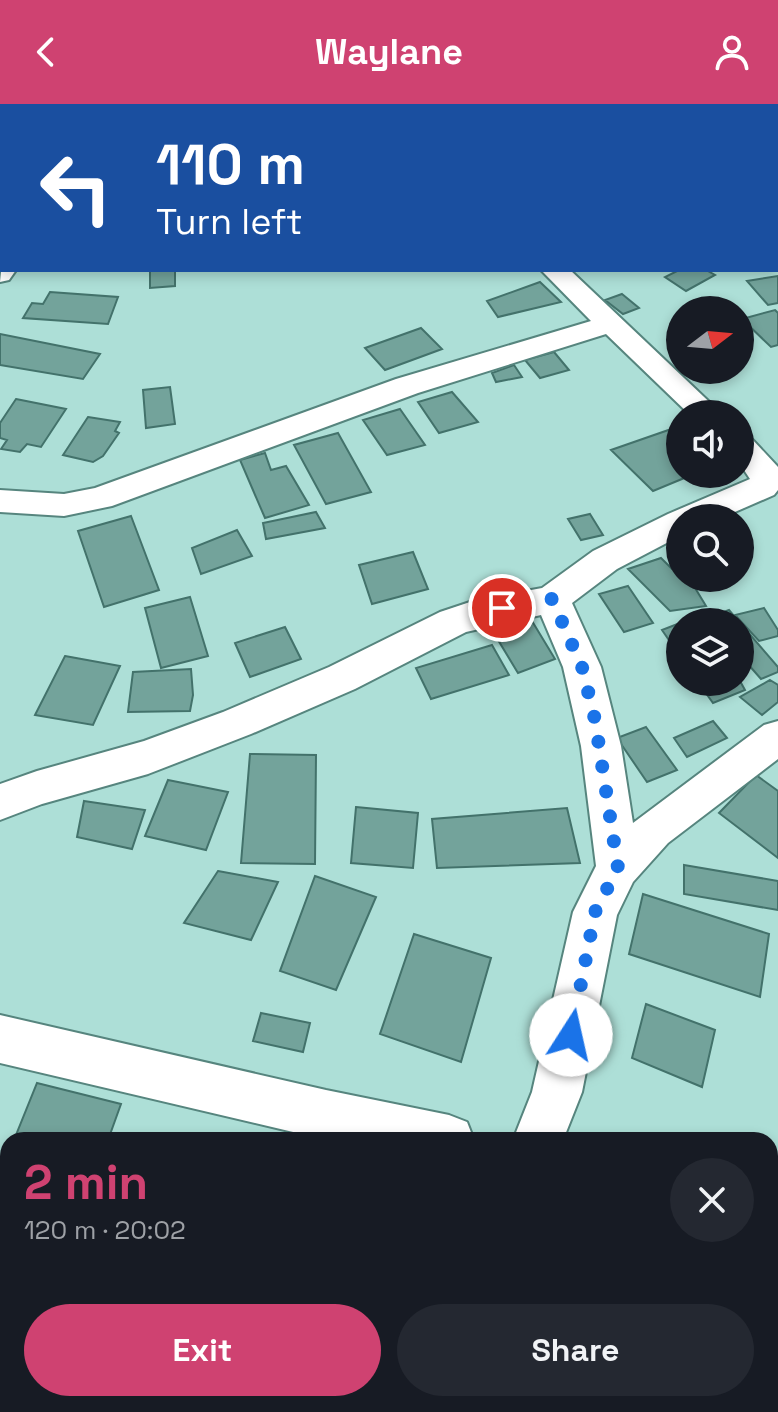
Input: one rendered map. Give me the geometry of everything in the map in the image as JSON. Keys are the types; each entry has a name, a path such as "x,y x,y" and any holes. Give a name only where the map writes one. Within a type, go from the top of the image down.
{"street":[{"path":"556,272 692,400"},
{"path":"0,501 64,505 100,498 407,386 610,324"},
{"path":"723,504 762,487 768,480 754,460"},
{"path":"0,802 37,788 148,757 237,723 342,678 453,622 476,614 552,599 605,560 666,529"},
{"path":"552,599 582,667 595,720 618,868"},
{"path":"541,1132 557,1092 571,1035 595,912 618,868 653,830 778,737"},
{"path":"0,1039 410,1132"}],"building":[{"path":"150,272 175,272 175,286 150,288"},
{"path":"675,272 710,272 715,275 686,291 665,277"},
{"path":"778,276 778,303 768,305 747,281"},
{"path":"540,282 561,302 498,317 487,301"},
{"path":"50,292 118,297 108,324 23,318 32,303 43,304"},
{"path":"622,294 639,308 623,314 605,300"},
{"path":"775,310 778,313 778,345 771,347 754,331 754,316"},
{"path":"421,328 442,349 385,370 365,348"},
{"path":"0,334 100,354 83,379 0,365"},
{"path":"554,352 569,370 540,378 525,360"},
{"path":"514,365 522,377 496,382 492,373"},
{"path":"170,387 175,424 146,428 143,390"},
{"path":"452,392 478,422 439,433 418,402"},
{"path":"16,399 66,409 41,447 27,444 20,452 1,449 7,440 0,438 0,423"},
{"path":"400,409 425,445 387,455 363,420"},
{"path":"88,417 120,422 115,431 119,433 103,456 93,462 63,455"},
{"path":"666,431 666,486 653,491 611,450"},
{"path":"338,433 371,492 326,504 294,445"},
{"path":"265,453 271,470 286,466 309,505 265,518 240,460"},
{"path":"316,512 325,528 266,539 263,523"},
{"path":"590,514 603,535 581,540 568,519"},
{"path":"131,516 159,590 104,607 78,531"},
{"path":"237,530 252,556 201,574 192,548"},
{"path":"413,552 428,589 372,604 359,565"},
{"path":"661,558 666,563 666,592 698,592 706,606 667,608 628,569"},
{"path":"628,586 653,623 624,632 599,594"},
{"path":"190,597 208,656 161,668 145,608"},
{"path":"764,608 778,630 778,636 759,641 754,636 754,610"},
{"path":"532,621 555,659 518,673 495,635"},
{"path":"285,627 301,659 250,677 235,643"},
{"path":"754,639 778,667 778,672 761,679 754,671"},
{"path":"492,645 509,675 431,699 416,668"},
{"path":"65,656 120,666 93,725 35,715"},
{"path":"191,669 193,695 190,711 128,712 133,672"},
{"path":"770,680 778,685 778,702 762,715 740,697 754,696 754,689"},
{"path":"708,696 730,696 713,703"},
{"path":"713,721 727,738 687,757 674,738"},
{"path":"646,727 677,770 647,782 617,738"},
{"path":"250,754 316,755 315,864 241,863"},
{"path":"756,775 778,791 778,858 719,813"},
{"path":"168,780 228,792 206,850 145,836"},
{"path":"84,801 145,810 132,849 77,837"},
{"path":"356,807 418,813 413,868 351,863"},
{"path":"567,808 580,863 437,868 432,819"},
{"path":"684,865 778,881 778,910 684,894"},
{"path":"218,871 278,882 251,940 184,923"},
{"path":"315,876 376,897 336,990 280,971"},
{"path":"643,894 769,934 760,997 629,954"},
{"path":"414,934 491,958 461,1062 380,1034"},
{"path":"646,1004 715,1030 702,1087 632,1058"},
{"path":"261,1013 310,1023 303,1052 253,1041"},
{"path":"37,1083 121,1104 111,1132 17,1132"}],"route":[{"path":"502,608 552,599 582,667 601,746 618,868 595,912 571,1035"}]}
